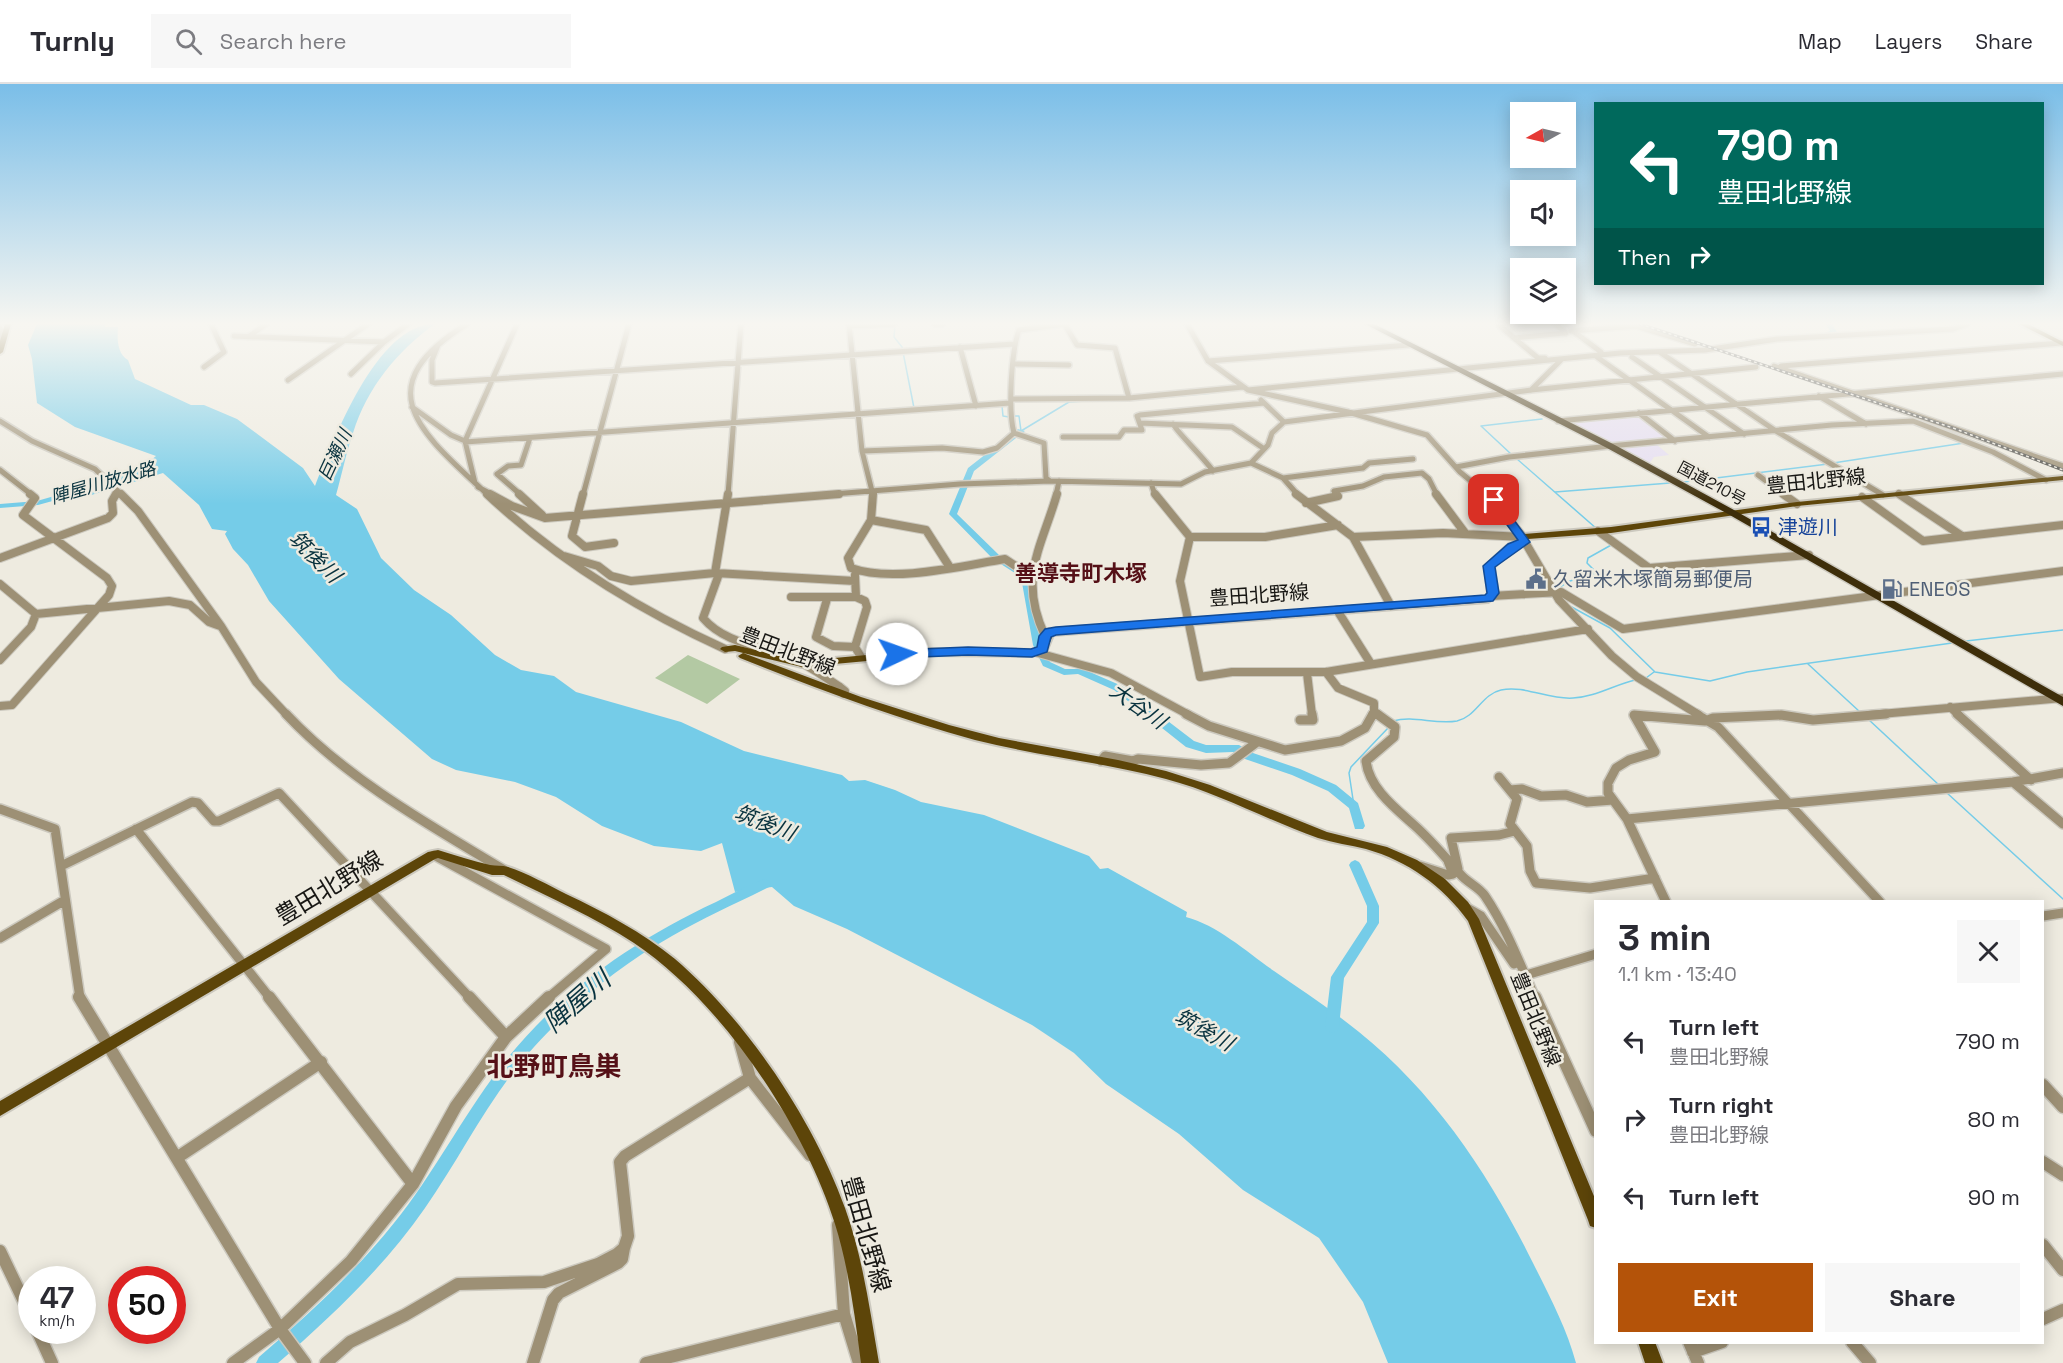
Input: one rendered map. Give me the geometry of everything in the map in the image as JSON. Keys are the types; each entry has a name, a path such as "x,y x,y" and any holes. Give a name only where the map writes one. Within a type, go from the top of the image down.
{"highway":[{"name":"国道210号","path":"1486,384 1610,446 1810,555 2061,699"}],"main road":[{"name":"豊田北野線","path":"1045,636 1049,632 1056,631 1470,601 1491,596 1493,587 1489,576 1489,566 1524,539 1611,530 1797,504 2063,478"},
{"path":"1038,653 1043,650 1045,636"},
{"name":"豊田北野線","path":"724,649 735,648 802,664 932,652 1038,653"},
{"name":"豊田北野線","path":"724,649 844,694 978,737 1156,772 1211,788 1321,834 1387,851 1420,866 1443,883 1466,908 1478,930 1594,1215"},
{"name":"豊田北野線","path":"0,1109 434,855 438,854 492,870 506,871 639,939 702,995 738,1035 790,1111 821,1167 838,1210 858,1289 870,1363"},
{"path":"1647,1344 1654,1363"}],"street":[{"path":"411,384 409,391 412,407 423,429 434,443 477,486 552,552 651,615 724,649"},
{"path":"490,384 465,442 477,486 512,506 545,518 960,483 1059,481 1183,484 1198,474 1251,463 1283,478 1306,503 1353,537 1391,606"},
{"path":"614,384 573,540 585,547 614,543"},
{"path":"737,384 727,503 717,574 703,618 706,623 726,635 802,664 845,691 844,694"},
{"path":"855,384 862,451 873,491 874,508 871,520 848,558 851,568 856,572 905,573 1005,559 1032,577"},
{"path":"970,384 976,406"},
{"path":"862,451 942,448 991,451 1003,444 1014,433 1012,384"},
{"path":"1125,384 1129,398"},
{"path":"1239,384 1284,422"},
{"path":"412,407 417,408 426,418 465,442 859,415 1012,401 1129,398 1311,384"},
{"path":"1531,390 1537,384"},
{"path":"1251,463 1270,442 1272,434 1284,422 1348,412 1587,384"},
{"path":"1635,384 1709,437"},
{"path":"1670,384 1744,434"},
{"path":"1707,384 1776,430 1883,495"},
{"path":"1828,384 2063,466"},
{"path":"1558,421 1947,384"},
{"path":"1248,390 1348,412 1427,435 1456,467 1494,500 1524,539 1552,591 1588,629 1637,677 1709,721 1729,737 1878,900"},
{"path":"1819,396 1866,424"},
{"path":"1063,436 1119,437 1124,435 1124,430 1142,430 1137,416 1140,415 1264,403"},
{"path":"1639,413 1675,441"},
{"path":"0,421 32,441 84,463 106,479 144,519 221,626 243,663 270,700 316,746 423,821 506,871"},
{"path":"1456,467 1509,457 1610,446 1776,430 1913,421 1993,452 2046,480"},
{"path":"1140,423 1232,428 1263,448"},
{"path":"1173,424 1175,430 1186,435 1194,451 1203,456 1213,471"},
{"path":"1014,433 1044,443 1044,472 1050,481"},
{"path":"530,438 521,465 508,466 497,474 545,518"},
{"path":"1283,478 1363,468 1369,463 1413,459"},
{"path":"0,470 35,498 23,515 110,582 111,592 12,705 0,706"},
{"path":"1306,503 1338,496 1334,491 1363,486 1384,477 1422,473 1428,477 1437,496 1458,518 1465,533"},
{"path":"1758,475 1797,504"},
{"path":"1045,636 1034,598 1032,577 1038,544 1055,503 1059,481"},
{"path":"1151,483 1153,493 1159,503 1190,537 1214,540 1287,536 1338,525"},
{"path":"0,558 111,516 112,501 116,491"},
{"path":"1899,494 1962,536"},
{"path":"1862,497 1923,541 2063,525"},
{"path":"871,520 926,530 949,566"},
{"path":"1598,531 1614,545 1632,554 1649,568 1810,555"},
{"path":"1353,537 1465,533 1524,539"},
{"path":"1190,537 1180,581 1200,677 1232,672 1326,672 1588,629"},
{"path":"552,552 598,566 611,576 631,581 717,574 855,581"},
{"path":"1491,596 1561,592 1623,629 2063,571"},
{"path":"856,572 856,597"},
{"path":"0,584 36,614 176,602 190,605 209,622 221,626"},
{"path":"791,597 827,599 856,597 865,601 867,606 855,646 861,657"},
{"path":"827,599 816,637 833,646 855,646"},
{"path":"1337,610 1371,664"},
{"path":"0,660 31,627 36,614"},
{"path":"1038,653 1111,673 1209,726 1285,750 1341,741 1365,728 1374,711 1374,703 1338,688 1326,672"},
{"path":"1300,720 1313,720 1307,673"},
{"path":"1665,900 1628,819 1612,800 1608,786 1611,771 1629,758 1655,752 1634,715 1709,721 1713,718 1781,715 1813,720 2061,699"},
{"path":"1950,707 2031,780"},
{"path":"1374,711 1395,728 1394,737 1366,761 1367,771 1397,810 1458,869"},
{"path":"1101,761 1105,756 1133,761 1138,759 1201,765 1229,763 1256,742"},
{"path":"1628,819 2013,782 2063,773"},
{"path":"1499,777 1517,799 1510,824 1527,846 1530,871 1536,883 1584,887 1607,886 1636,877 1655,878"},
{"path":"2013,782 2063,824"},
{"path":"1510,790 1522,789 1541,796 1566,795 1587,802 1612,800"},
{"path":"61,866 192,802 198,803 214,821 219,821 279,793 506,1036"},
{"path":"0,809 53,826 61,866 79,997 178,1157 280,1329 305,1363"},
{"path":"136,830 321,1062 413,1184"},
{"path":"1515,831 1499,835 1451,838 1458,869 1462,877 1483,893 1497,915 1594,1127"},
{"path":"233,1363 280,1329 351,1261 384,1223 413,1184 456,1106 506,1036 606,949 434,855"},
{"path":"1420,866 1426,866 1448,875 1453,874 1446,855"},
{"path":"0,938 65,900"},
{"path":"1466,908 1482,916 1523,976"},
{"path":"2044,916 2063,914"},
{"path":"1523,976 1594,955"},
{"path":"738,1035 750,1078 796,1139 821,1167"},
{"path":"178,1157 321,1062"},
{"path":"533,1363 553,1300 560,1293 622,1259 628,1227 620,1162 625,1156 750,1078"},
{"path":"2044,1086 2063,1107"},
{"path":"2044,1163 2063,1175"},
{"path":"838,1210 844,1314 859,1363"},
{"path":"2044,1246 2063,1270"},
{"path":"326,1363 350,1342 405,1315 458,1284 521,1285 544,1282 598,1264 624,1248"},
{"path":"0,1251 18,1289"},
{"path":"2044,1318 2063,1310"},
{"path":"646,1363 844,1314"},
{"path":"43,1344 52,1363"},
{"path":"1693,1352 1716,1344"},
{"path":"1854,1344 1870,1363"}],"shaded area":[{"path":"1638,414 1672,440 1611,445 1572,426 1573,422"},
{"path":"1656,444 1669,455 1654,457 1648,465 1617,449"}],"green space":[{"path":"688,655 740,679 707,704 655,678"}],"water":[{"path":"35,384 145,384 191,405 204,405 237,419 303,468 315,486 333,441 360,388 363,384 377,384 359,417 336,495 357,509 381,558 414,590 451,615 495,655 521,670 554,676 576,692 681,722 744,751 842,775 849,781 865,780 921,802 984,815 1089,856 1100,869 1108,868 1187,912 1186,917 1209,926 1231,940 1359,1032 1387,1056 1437,1109 1479,1168 1516,1231 1557,1312 1576,1363 1388,1363 1363,1302 1319,1238 1243,1190 1179,1134 1106,1084 1074,1053 1032,1025 847,929 794,906 772,887 735,892 722,843 701,851 654,846 602,826 556,797 515,782 456,770 432,759 339,679 269,601 248,565 233,549 225,534 227,531 212,529 199,505 163,473 75,500 67,491 153,463 150,461 156,456 75,427 37,403"}],"waterway":[{"path":"909,384 914,408"},
{"name":"大谷川","path":"1167,397 1213,393"},
{"name":"大谷川","path":"1014,416 1019,416 1021,431 1069,402 1085,401"},
{"path":"1002,406 1003,416 1009,417"},
{"path":"1511,454 1481,426 1542,419"},
{"name":"大谷川","path":"1021,431 971,470 953,514 996,557 1025,576 1038,645 1046,664 1064,672 1079,671 1118,688 1190,744 1206,749 1235,748 1249,756 1296,772 1332,788 1354,806 1359,826"},
{"path":"1833,463 1964,443"},
{"path":"1517,459 1597,529"},
{"path":"1684,482 1828,464"},
{"path":"1555,492 1670,483"},
{"name":"陣屋川放水路","path":"0,506 38,503 82,490"},
{"path":"1558,588 1570,581 1594,574 1594,570 1587,563 1588,558 1613,544"},
{"path":"1568,605 1610,628 1655,672 1710,681 1747,672 1952,643"},
{"path":"1966,641 2063,630"},
{"path":"1808,664 1860,712"},
{"path":"1646,678 1654,672"},
{"path":"1393,721 1409,719 1449,722 1464,719 1494,692 1501,690 1519,689 1555,697 1573,698 1635,680"},
{"path":"1868,719 1939,785"},
{"path":"1354,806 1349,773 1351,767 1388,728"},
{"path":"1947,793 2063,899"},
{"name":"大谷川","path":"1332,1027 1338,977 1373,923 1373,906 1355,865"},
{"name":"陣屋川","path":"265,1363 313,1321 380,1253 419,1203 503,1074 529,1043 560,1012 594,982 648,943 765,884"}],"railway":[{"path":"1820,384 1953,428 2063,470"}],"place":[{"name":"津遊川","path":"1761,527"},
{"name":"久留米木塚簡易郵便局","path":"1536,579"},
{"name":"ENEOS","path":"1892,589"}],"district":[{"name":"善導寺町木塚","path":"1081,573"},
{"name":"北野町鳥巣","path":"554,1067"}],"route":[{"path":"897,654 968,651 1038,653 1043,650 1045,636 1049,632 1056,631 1488,599 1493,595 1488,572 1489,566 1502,558 1512,546 1525,542 1506,513 1494,500"}],"water label":[{"name":"巨瀬川","path":"335,455"},
{"name":"筑後川","path":"315,557"},
{"name":"筑後川","path":"765,823"},
{"name":"筑後川","path":"1204,1030"}]}
